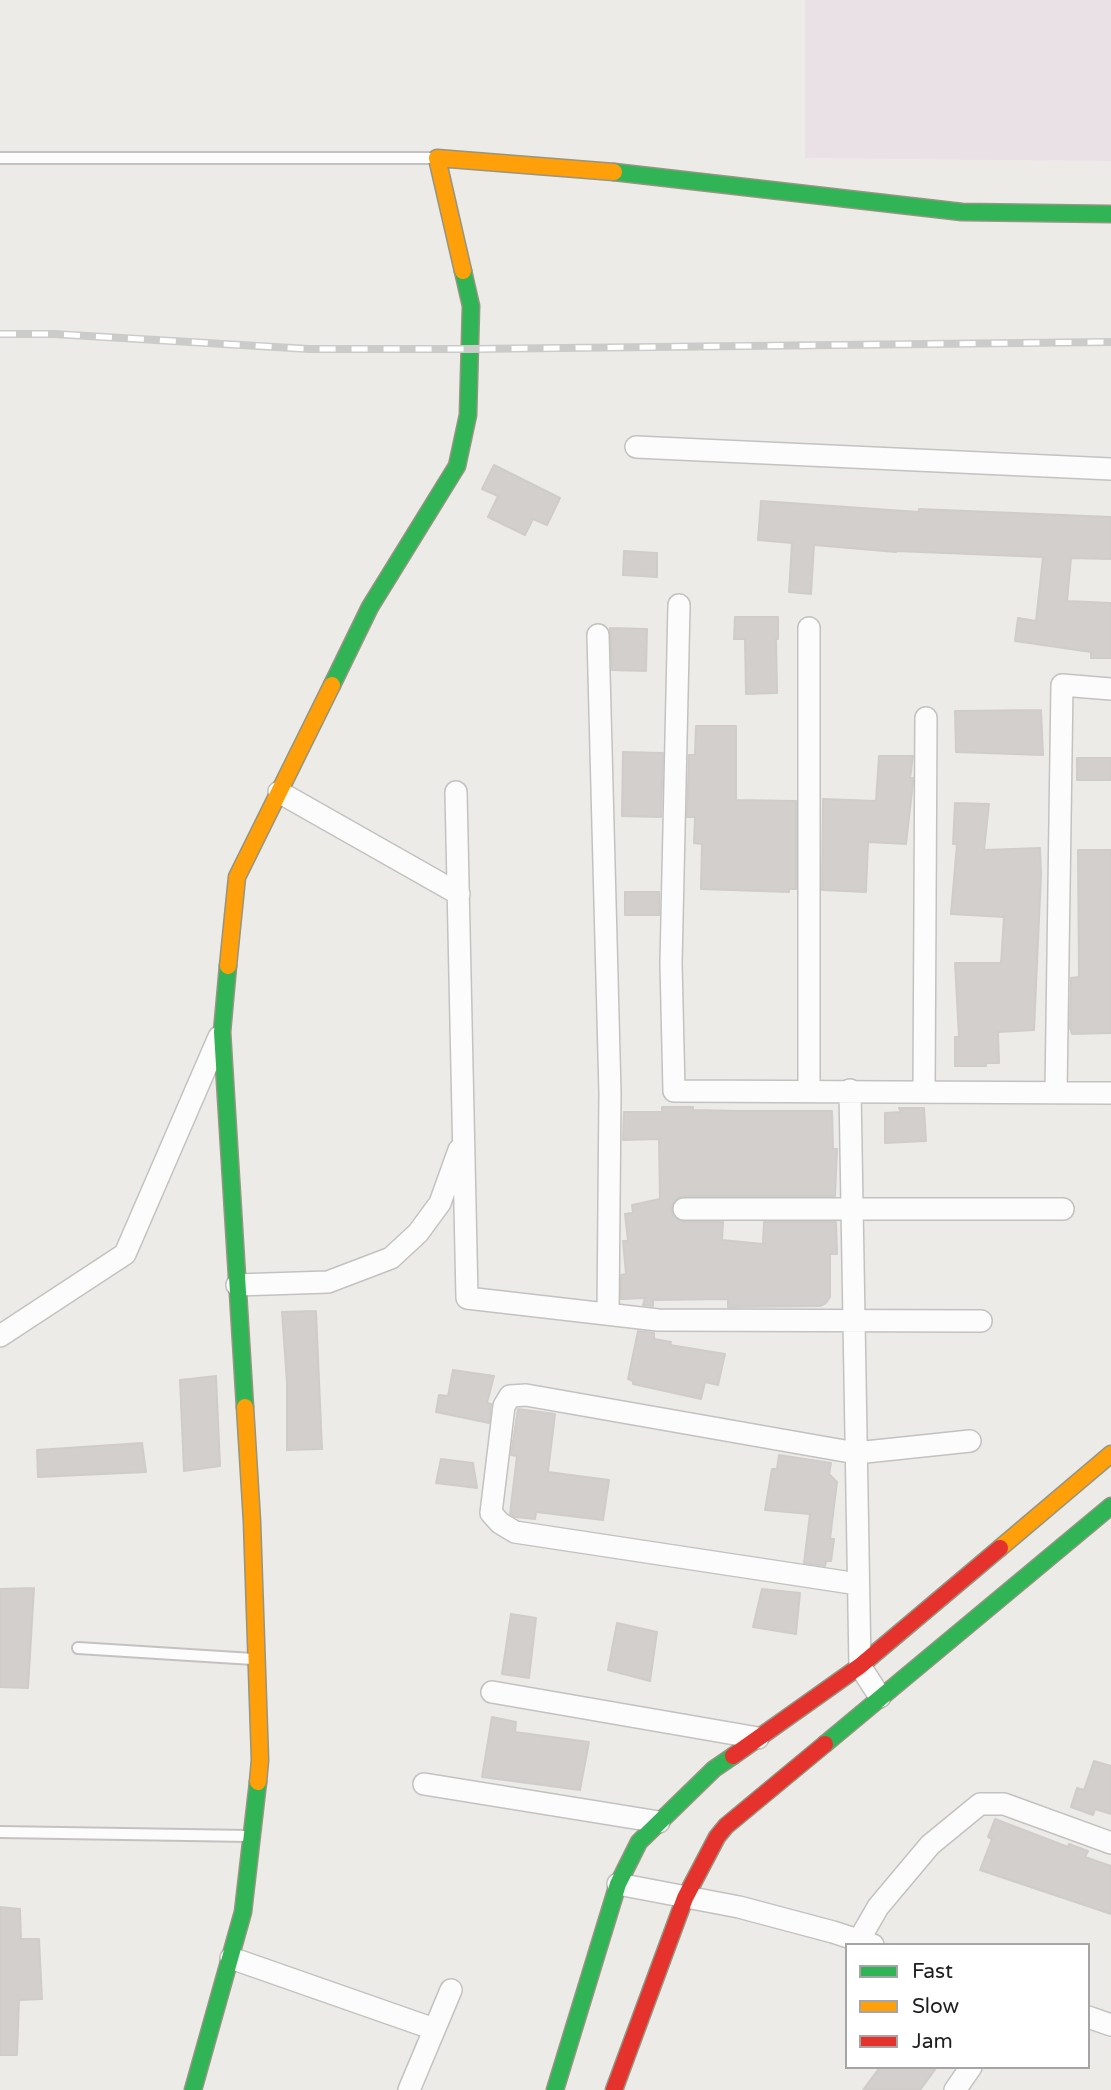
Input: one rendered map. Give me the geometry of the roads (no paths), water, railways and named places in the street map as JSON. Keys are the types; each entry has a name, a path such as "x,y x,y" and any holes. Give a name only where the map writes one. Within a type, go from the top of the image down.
{"street":[{"path":"199,2088 243,1912 260,1760 252,1522 222,1032 237,877 370,607 457,466 468,415 471,306 437,158 661,176 962,212 1111,214"},
{"path":"636,447 1111,469"},
{"path":"679,606 671,963 674,1091 1111,1093"},
{"path":"809,628 809,1090"},
{"path":"598,635 610,1093 608,1314"},
{"path":"1056,1092 1062,685 1111,689"},
{"path":"924,1091 926,718"},
{"path":"279,792 459,894"},
{"path":"456,792 467,1298 659,1320 981,1321"},
{"path":"0,1336 125,1254 222,1032"},
{"path":"850,1090 860,1666 880,1697"},
{"path":"237,1285 328,1282 390,1258 418,1233 440,1203 463,1137"},
{"path":"684,1209 1063,1209"},
{"path":"859,1584 516,1532 500,1523 491,1513 504,1406 510,1396 526,1395 856,1453 970,1441"},
{"path":"555,2090 618,1884 639,1842 714,1769 860,1666 1111,1454"},
{"path":"614,2090 685,1898 717,1837 726,1826 1111,1506"},
{"path":"492,1692 758,1738"},
{"path":"424,1784 659,1822"},
{"path":"618,1884 738,1907 866,1942 878,1907 930,1845 980,1804 1004,1804 1111,1843"},
{"path":"231,1958 435,2029"},
{"path":"409,2090 451,1990"},
{"path":"1090,2018 1111,2025"},
{"path":"955,2090 970,2069"}],"lane":[{"path":"0,158 437,158"},
{"path":"78,1648 257,1659"},
{"path":"0,1832 251,1836"}],"railway":[{"path":"0,334 54,334 309,349 1111,342"}]}
